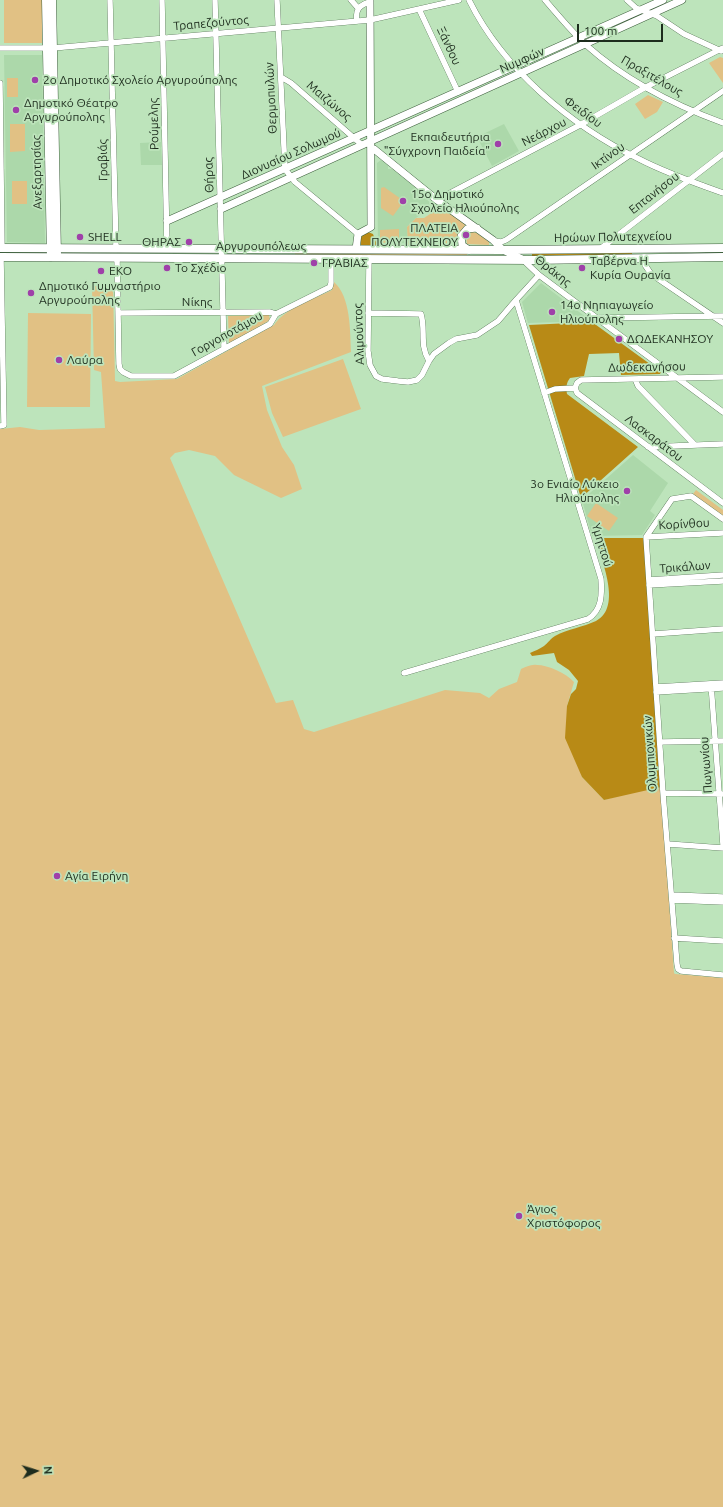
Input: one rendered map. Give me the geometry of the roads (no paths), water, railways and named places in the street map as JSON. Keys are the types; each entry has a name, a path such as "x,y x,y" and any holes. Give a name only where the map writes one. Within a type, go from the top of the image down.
{"main road":[{"name":"Ανεξαρτησίας","path":"46,0 50,48"},
{"name":"Ανεξαρτησίας","path":"52,0 50,48 54,257"},
{"name":"Αργυρουπόλεως","path":"1,248 503,250"},
{"name":"Ηρώων Πολυτεχνείου","path":"503,250 723,248"},
{"name":"Αργυρουπόλεως","path":"0,257 522,259"},
{"name":"Ηρώων Πολυτεχνείου","path":"522,259 723,257"}],"street":[{"name":"Γραβιάς","path":"110,0 116,248"},
{"name":"Ρούμελης","path":"162,0 167,248"},
{"name":"Θήρας","path":"215,0 224,349"},
{"name":"Θερμοπυλών","path":"277,0 285,169"},
{"path":"351,0 358,8"},
{"name":"Τραπεζούντος","path":"0,48 50,48 370,20 459,0"},
{"name":"Φειδίου","path":"469,0 487,31 515,66 548,99 580,126 630,155 688,180 723,193"},
{"name":"Πραξιτέλους","path":"545,0 585,44 631,79 692,112 723,123"},
{"path":"627,0 640,10 652,14 684,34 722,50"},
{"name":"Νυμφών","path":"371,130 663,0"},
{"name":"Νυμφών","path":"371,140 682,0"},
{"path":"357,21 356,15 358,8 370,1 371,227 358,234"},
{"name":"Ξάνθου","path":"420,9 458,92"},
{"name":"Νεάρχου","path":"437,200 580,126 646,87 722,50"},
{"name":"Μαιζώνος","path":"281,77 291,83 362,145"},
{"path":"0,84 1,248"},
{"name":"Ικτίνου","path":"506,240 723,91"},
{"name":"Διονυσίου Σολωμού","path":"166,221 371,130"},
{"name":"Διονυσίου Σολωμού","path":"221,208 371,140"},
{"name":"Θράκης","path":"371,148 437,200 477,228 503,250 522,259 539,276 723,412"},
{"name":"Επτανήσου","path":"600,249 723,154"},
{"path":"285,169 291,177 358,234"},
{"path":"469,250 462,245 461,236 467,229 477,228"},
{"path":"356,249 358,234"},
{"path":"492,240 498,242 506,240"},
{"path":"494,259 501,255 506,240"},
{"path":"0,257 2,425"},
{"path":"117,258 118,313"},
{"path":"276,314 330,287 331,258"},
{"name":"Αλιμούντος","path":"369,258 368,313 370,365 376,376 382,379 408,382 417,380 422,375 428,361 434,354 456,339 477,335 488,326 498,321 516,300"},
{"path":"644,258 645,265 651,274 723,323"},
{"path":"516,300 539,276"},
{"name":"Υμηττού","path":"404,672 588,619 597,611 601,601 601,579 516,300"},
{"name":"Νίκης","path":"118,313 270,312 276,314"},
{"name":"Γοργοποτάμου","path":"118,313 120,369 131,376 174,376 270,324 276,314"},
{"path":"368,313 421,314 423,349 428,361"},
{"path":"597,318 723,316"},
{"name":"Δωδεκανήσου","path":"575,388 577,383 581,380 723,377"},
{"path":"635,379 638,386 694,444"},
{"path":"544,393 555,389 575,388"},
{"name":"Λασκαράτου","path":"575,388 576,393 723,503"},
{"path":"648,447 723,444"},
{"path":"647,536 672,499 691,496 723,519"},
{"name":"Κορίνθου","path":"647,536 723,533"},
{"name":"Ολυμπιονικών","path":"647,536 656,689 677,964 678,969 681,971 723,975"},
{"name":"Τρικάλων","path":"649,583 723,575"},
{"name":"Τρικάλων","path":"649,583 723,581"},
{"path":"653,634 723,629"},
{"path":"656,689 711,686 723,683"},
{"path":"711,686 723,688"},
{"name":"Πωγωνίου","path":"711,686 721,794 723,847"},
{"path":"660,742 723,741"},
{"path":"664,793 721,794"},
{"path":"668,844 723,847"},
{"path":"672,897 723,897"},
{"path":"672,897 723,902"},
{"path":"674,938 723,941"}],"place":[{"name":"2ο Δημοτικό Σχολείο Αργυρούπολης","path":"35,80"},
{"name":"Δημοτικό Θέατρο Αργυρούπολης","path":"16,110"},
{"name":"Εκπαιδευτήρια \"Σύγχρονη Παιδεία\"","path":"498,144"},
{"name":"15ο Δημοτικό Σχολείο Ηλιούπολης","path":"403,201"},
{"name":"ΠΛΑΤΕΙΑ ΠΟΛΥΤΕΧΝΕΙΟΥ","path":"466,235"},
{"name":"SHELL","path":"80,237"},
{"name":"ΘΗΡΑΣ","path":"189,242"},
{"name":"ΓΡΑΒΙΑΣ","path":"314,263"},
{"name":"Το Σχέδιο","path":"167,268"},
{"name":"Ταβέρνα Η Κυρία Ουρανία","path":"582,268"},
{"name":"EKO","path":"101,271"},
{"name":"Δημοτικό Γυμναστήριο Αργυρούπολης","path":"31,293"},
{"name":"14ο Νηπιαγωγείο Ηλιούπολης","path":"552,312"},
{"name":"ΔΩΔΕΚΑΝΗΣΟΥ","path":"619,339"},
{"name":"Λαύρα","path":"59,360"},
{"name":"3ο Ενιαίο Λύκειο Ηλιούπολης","path":"627,491"},
{"name":"Αγία Ειρήνη","path":"57,876"},
{"name":"Άγιος Χριστόφορος","path":"519,1216"}]}
